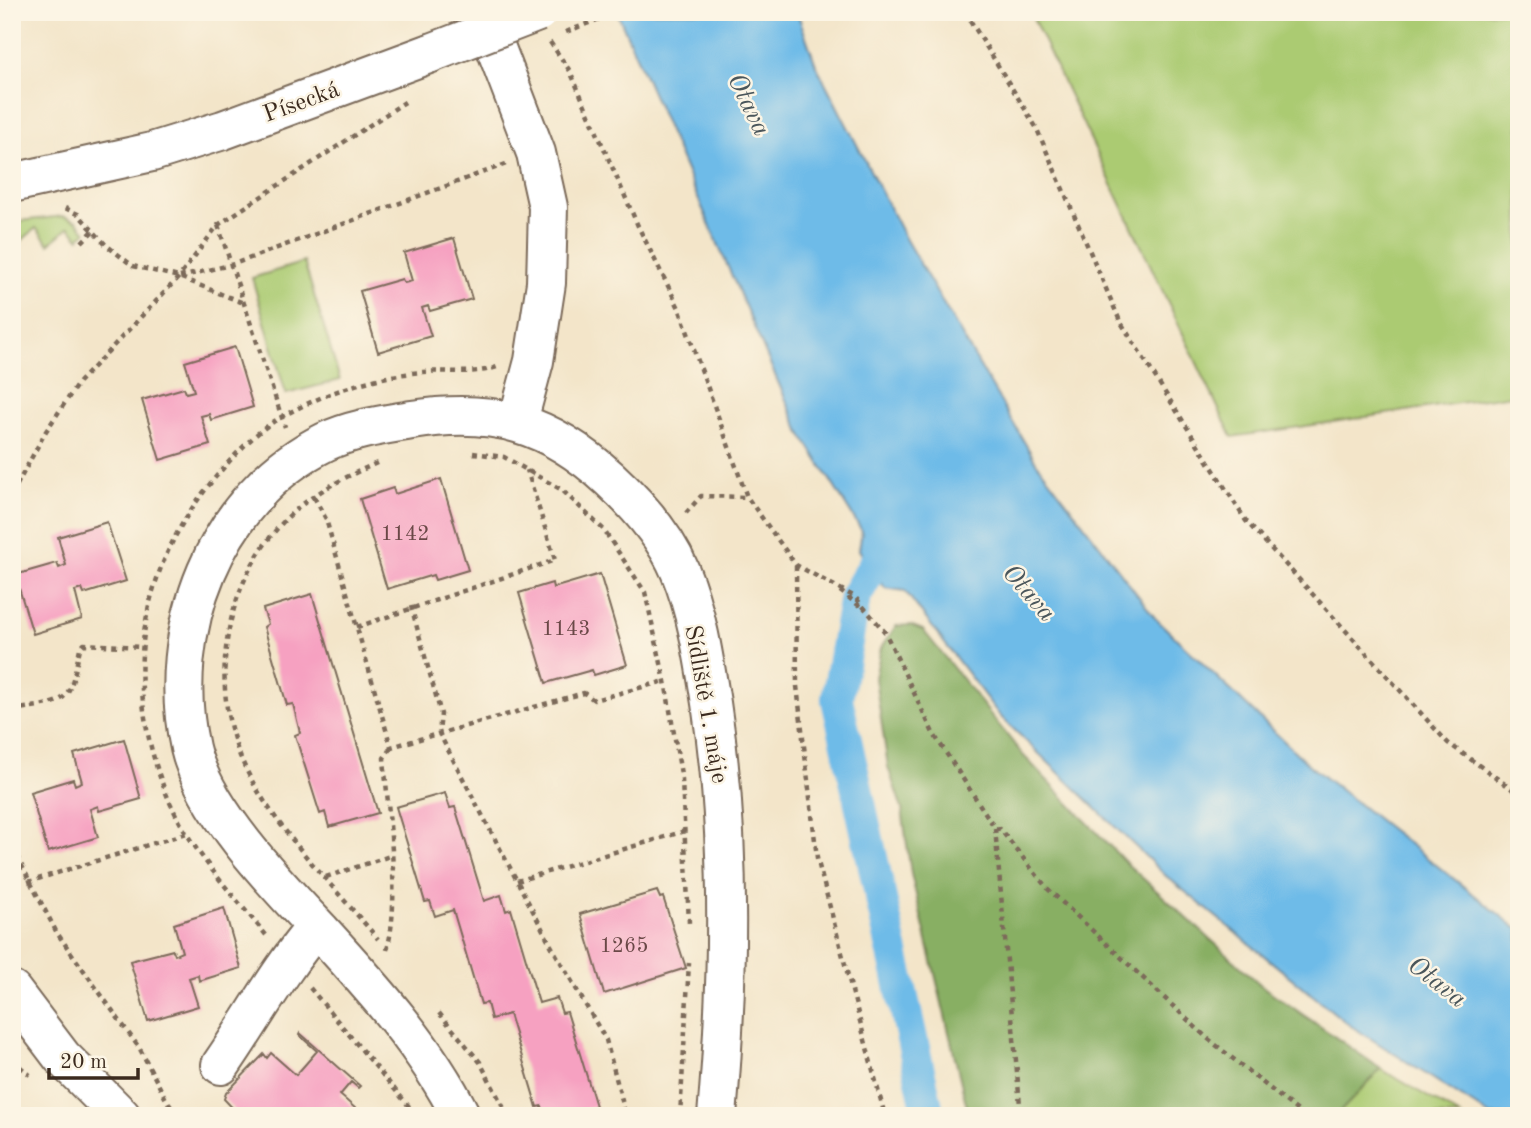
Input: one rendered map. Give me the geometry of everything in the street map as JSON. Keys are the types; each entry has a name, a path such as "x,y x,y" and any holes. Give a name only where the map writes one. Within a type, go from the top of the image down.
{"street":[{"path":"482,12 536,153 548,207 546,283 534,361 518,421"},
{"name":"Písecká","path":"12,183 59,190 152,152 223,130 430,53 540,22"},
{"name":"Písecká","path":"12,168 59,190"},
{"name":"Sídliště 1. máje","path":"461,1116 408,1031 251,855 213,797 191,752 183,700 186,632 204,574 232,524 271,479 326,442 368,427 440,417 485,416 518,421 584,455 644,510 680,571 704,656 718,745 725,825 724,1008 717,1116"},
{"path":"221,1065 265,1002 288,961 317,927"},
{"path":"12,992 62,1057 118,1115"}],"path":[{"path":"965,12 1036,127 1120,321 1246,522 1448,743 1519,794"},
{"path":"540,22 570,71 638,226 679,308 747,497 796,565 855,597 885,632 933,733 995,828 1021,1116"},
{"path":"12,493 79,382 179,277 218,225 415,95"},
{"path":"179,277 234,264 536,153"},
{"path":"59,190 68,208 133,267 179,277 246,304"},
{"path":"218,225 234,264 295,461 326,519 391,747"},
{"path":"82,242 93,231"},
{"path":"417,1116 197,851 166,795 150,747 140,693 142,647 154,588 171,541 193,503 245,444 281,417 340,390 382,376 494,368 505,363"},
{"path":"466,452 504,457 527,468 562,491 595,522 632,569 645,592 665,681 682,780 690,930"},
{"path":"380,462 326,487 283,521 250,569 231,613 225,657 224,699 233,739 249,777 268,806 395,960"},
{"path":"357,627 411,606 555,560 527,468"},
{"path":"662,540 701,496 747,497"},
{"path":"796,565 797,686 817,858 885,1116"},
{"path":"411,606 441,714 439,733 517,881 606,1040 626,1116"},
{"path":"12,710 60,703 69,695 80,648 84,644 142,647"},
{"path":"387,950 391,933 390,856 384,758 391,747 584,693 594,700 665,681"},
{"path":"995,828 1000,829 1047,888 1206,1037 1304,1116"},
{"path":"517,881 685,831"},
{"path":"29,882 187,833"},
{"path":"12,847 57,933 140,1049 168,1103 179,1116"},
{"path":"326,877 390,856"},
{"path":"680,1116 689,954"},
{"path":"438,1011 480,1062 509,1116"}],"green space":[{"path":"1030,12 1519,12 1519,394 1232,437"},
{"path":"64,216 77,221 86,232 79,238 69,227 49,244 36,228 12,249 12,222"},
{"path":"304,262 340,380 286,394 252,278"},
{"path":"910,625 923,630 1023,755 1126,863 1262,986 1381,1069 1336,1116 969,1116 911,874 902,809 888,767 875,678 881,648 896,626"},
{"path":"1381,1069 1460,1116 1336,1116"}],"water":[{"name":"Otava","path":"617,12 797,12 816,65 906,240 1036,462 1156,619 1310,766 1519,930 1519,1116 1491,1116 1348,1024 1166,876 1000,716 905,591 885,588 859,550 862,531 799,430"}],"building":[{"path":"454,238 472,299 430,311 428,306 422,308 431,336 378,352 360,291 402,279 404,283 412,281 404,253"},
{"path":"235,347 253,407 211,420 209,414 201,416 210,445 160,460 142,400 184,388 186,393 194,391 185,362"},
{"path":"441,479 468,570 435,580 433,575 387,589 360,499 393,488 395,494"},
{"path":"107,522 126,581 84,594 82,589 75,591 82,619 33,634 15,575 57,563 59,568 66,565 58,537"},
{"path":"600,574 627,665 594,675 592,670 546,683 519,593 552,583 553,588"},
{"path":"312,594 378,813 329,827 325,812 320,814 295,735 300,733 293,704 287,705 264,627 268,624 263,609"},
{"path":"124,739 141,799 99,811 98,806 90,809 98,837 48,852 30,792 73,779 75,785 82,782 74,754"},
{"path":"445,793 450,808 455,807 484,901 501,895 506,911 511,909 539,1003 557,998 562,1013 567,1012 596,1106 565,1116 545,1116 542,1106 537,1107 509,1014 491,1019 487,1003 481,1004 453,910 435,916 430,901 425,902 396,807"},
{"path":"657,891 660,898 663,897 686,968 604,994 580,914"},
{"path":"224,908 241,968 199,981 198,975 189,978 198,1006 148,1021 130,961 173,950 175,955 182,952 174,924"},
{"path":"300,1033 360,1086 358,1088 351,1082 340,1095 364,1116 240,1116 224,1099 226,1093 264,1054 267,1058 271,1053 296,1075 317,1051 299,1035"}],"waterway":[{"path":"892,533 855,597 837,699 929,1116"}]}
